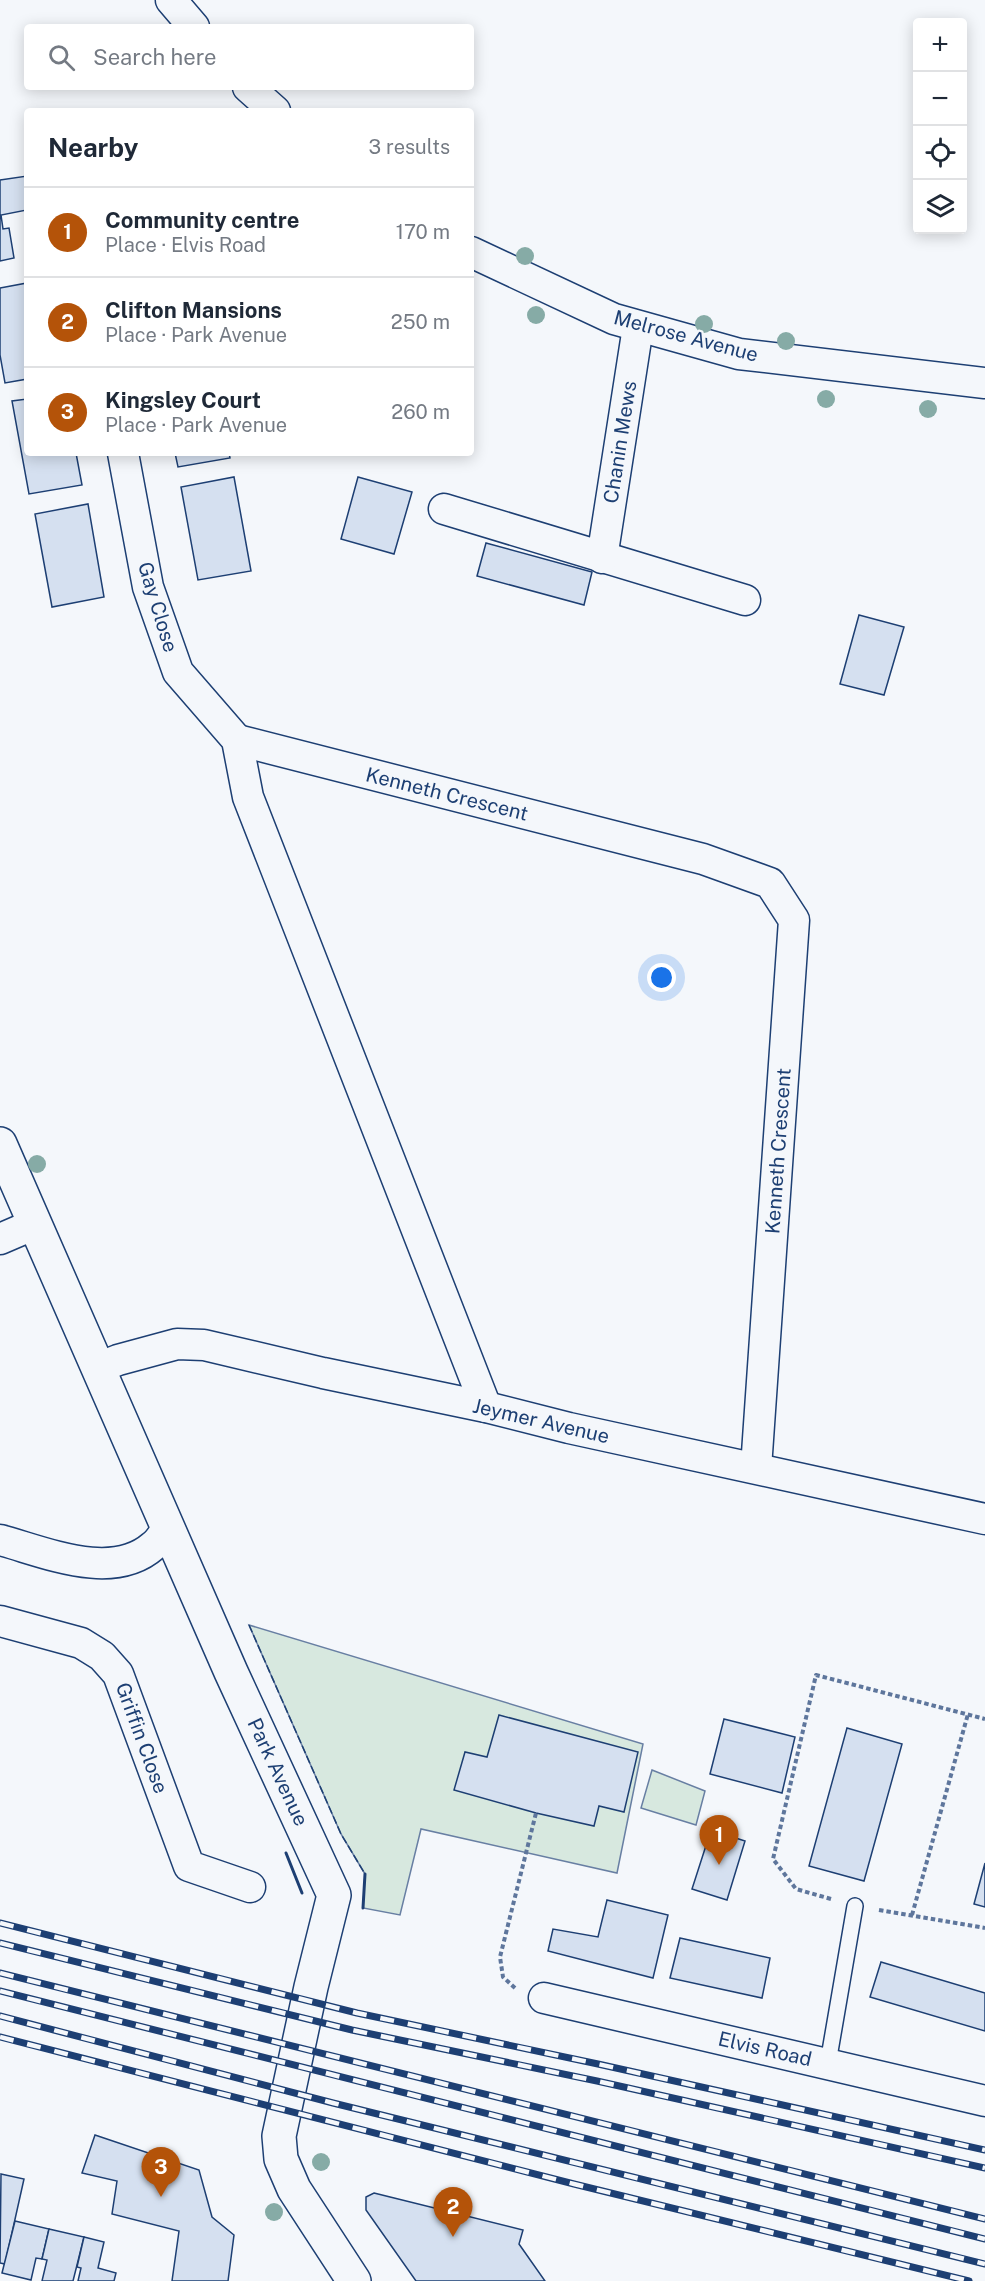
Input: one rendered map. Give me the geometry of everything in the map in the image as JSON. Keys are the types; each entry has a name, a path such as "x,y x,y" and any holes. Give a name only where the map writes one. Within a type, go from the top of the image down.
{"street":[{"path":"171,0 191,24"},
{"path":"251,90 272,108"},
{"name":"Melrose Avenue","path":"474,253 614,319 739,354 985,383"},
{"name":"Chanin Mews","path":"602,558 638,327"},
{"name":"Gay Close","path":"124,456 148,587 178,672 237,740"},
{"path":"444,509 745,600"},
{"path":"237,740 248,797 486,1407"},
{"name":"Kenneth Crescent","path":"237,740 703,859 770,884 794,920 756,1468"},
{"name":"Park Avenue","path":"0,1144 231,1672 334,1895 311,1987 279,2136 281,2159 294,2189 354,2281"},
{"path":"0,1239 34,1224"},
{"name":"Jeymer Avenue","path":"98,1368 118,1360 177,1344 204,1345 985,1519"},
{"path":"0,1540 81,1561 103,1564 125,1562 145,1552 154,1546 168,1528"},
{"name":"Griffin Close","path":"0,1620 81,1643 102,1656 118,1674 189,1866 250,1887"},
{"name":"Elvis Road","path":"544,1998 985,2101"}],"lane":[{"path":"828,2063 855,1906"}],"path":[{"path":"985,1719 816,1675 773,1859 796,1889 855,1906 985,1928"},
{"path":"912,1915 968,1714"},
{"path":"536,1813 500,1957 503,1977 517,1990 544,1998"}],"shaded area":[{"path":"249,1625 643,1744 617,1873 421,1829 400,1915 363,1908 365,1874 341,1834"},
{"path":"652,1770 705,1791 696,1825 641,1808"}],"building":[{"path":"24,176 24,211 1,215 3,229 9,228 14,258 0,261 0,180"},
{"path":"24,284 24,380 5,383 0,355 0,288"},
{"path":"24,399 24,456 77,456 82,485 29,494 12,401"},
{"path":"176,456 230,456 230,458 178,467"},
{"path":"234,477 251,571 198,580 181,487"},
{"path":"358,477 412,492 394,554 341,539"},
{"path":"88,504 104,597 52,607 35,514"},
{"path":"486,543 592,572 584,605 477,576"},
{"path":"859,615 904,627 884,695 840,684"},
{"path":"499,1715 638,1752 624,1812 599,1806 594,1826 536,1813 454,1790 465,1752 487,1757"},
{"path":"724,1719 795,1737 782,1793 710,1774"},
{"path":"847,1728 902,1744 864,1881 809,1866"},
{"path":"711,1830 745,1841 727,1900 692,1889"},
{"path":"985,1863 985,1907 974,1904"},
{"path":"607,1900 668,1915 653,1978 548,1951 553,1929 598,1937"},
{"path":"680,1938 770,1958 762,1998 670,1978"},
{"path":"881,1962 985,1993 985,2031 870,1997"},
{"path":"95,2135 199,2170 212,2217 234,2235 228,2281 172,2281 179,2231 112,2214 117,2181 82,2173"},
{"path":"1,2174 24,2179 5,2264 0,2263"},
{"path":"374,2193 523,2230 519,2244 545,2281 416,2281 366,2210 366,2197"},
{"path":"15,2221 49,2229 42,2259 36,2258 31,2280 2,2273"},
{"path":"49,2229 84,2237 73,2281 42,2281 47,2260 42,2259"},
{"path":"84,2237 104,2242 98,2268 116,2273 114,2281 78,2281 81,2268 77,2267"}],"railway":[{"path":"0,1923 357,2013 985,2150"},
{"path":"0,1943 352,2030 597,2081 985,2168"},
{"path":"0,1973 985,2219"},
{"path":"0,1991 985,2239"},
{"path":"0,2016 333,2103 985,2264"},
{"path":"0,2037 574,2184 969,2281"}],"fence":[{"path":"249,1625 341,1834 365,1874"}],"wall":[{"path":"286,1853 302,1893"},
{"path":"363,1908 365,1874"}],"place":[{"name":"Community centre","path":"719,1865"},
{"name":"Kingsley Court","path":"161,2197"},
{"name":"Clifton Mansions","path":"453,2237"}]}
